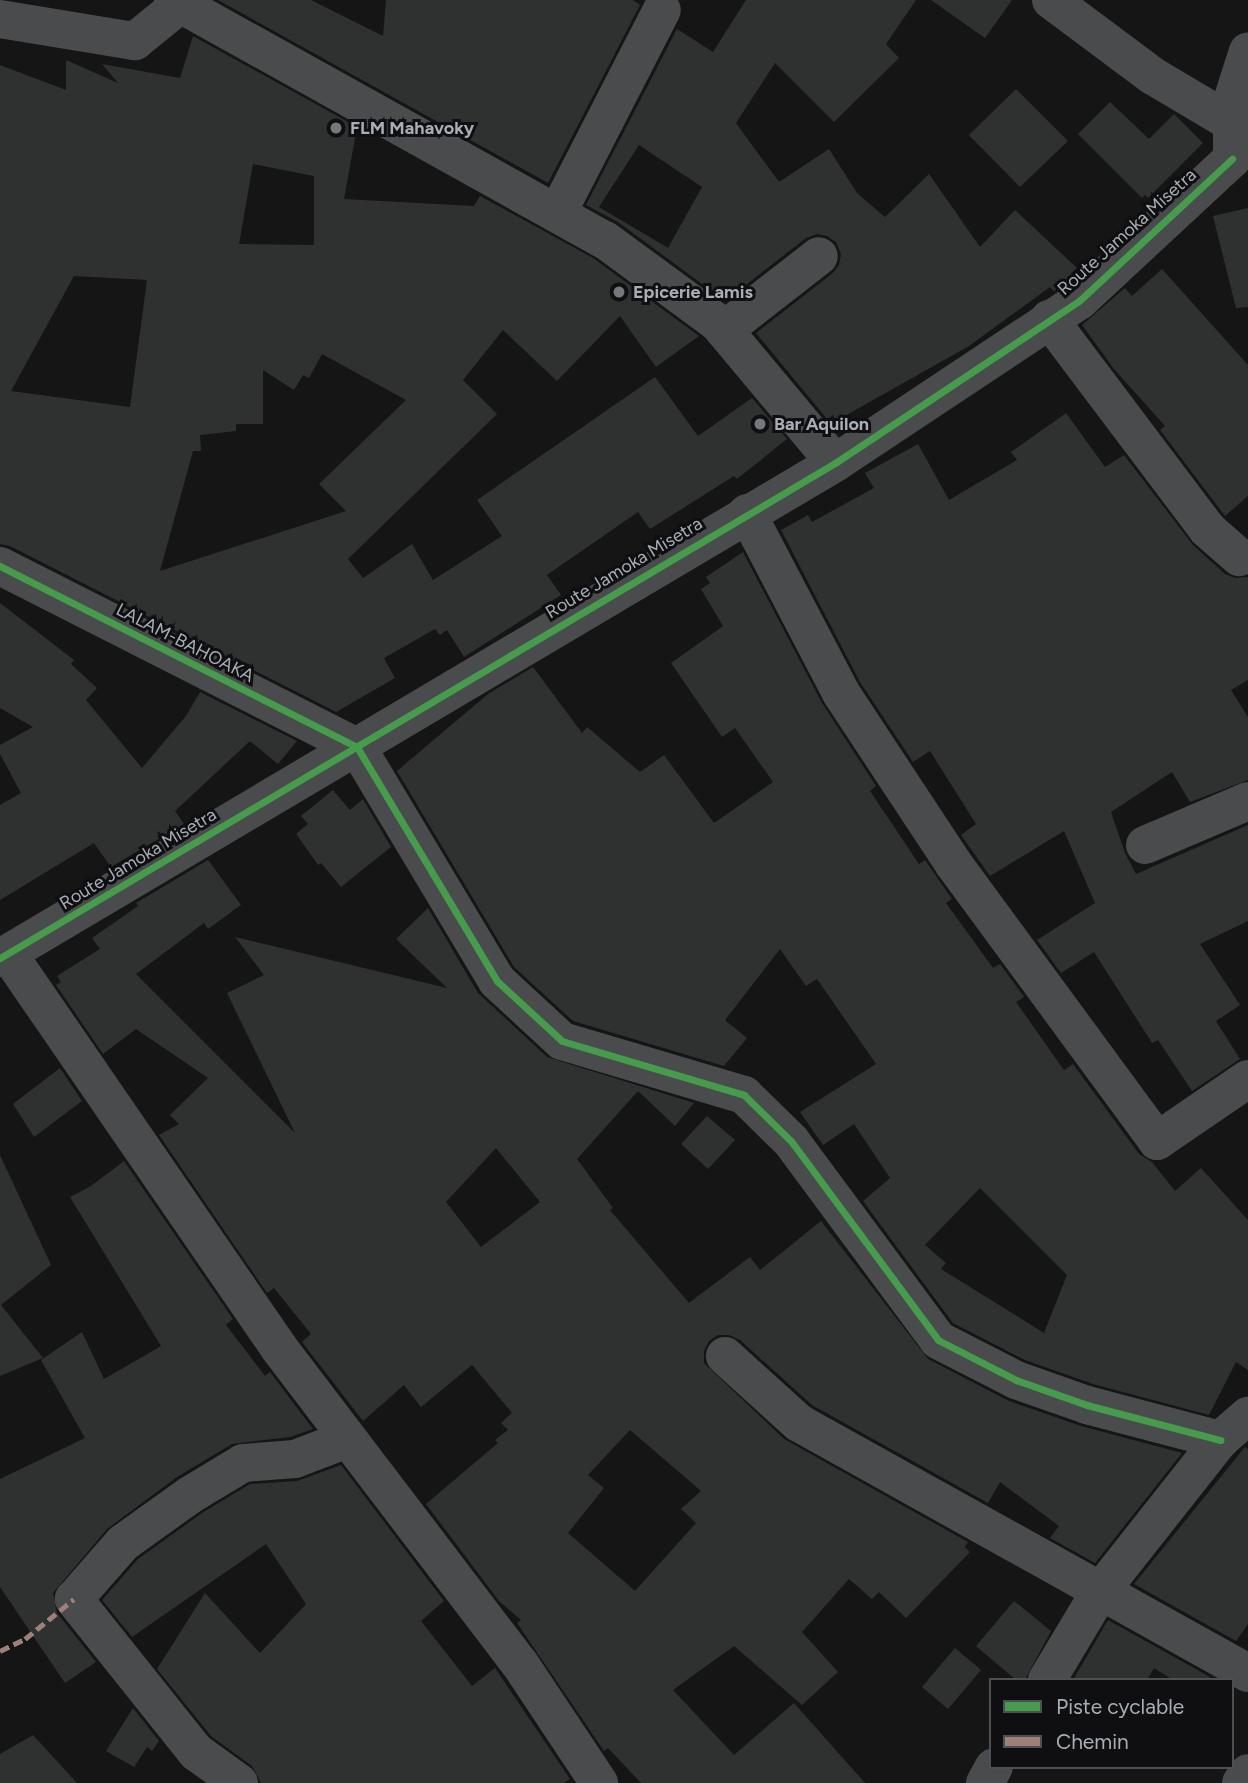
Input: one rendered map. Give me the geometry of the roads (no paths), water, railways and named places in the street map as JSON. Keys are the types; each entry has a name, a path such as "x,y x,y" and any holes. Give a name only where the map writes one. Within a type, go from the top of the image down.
{"street":[{"path":"1052,0 1153,76 1237,149"},
{"path":"0,19 135,41 176,3 605,240 724,330 835,463"},
{"path":"558,212 662,10"},
{"path":"1237,149 1232,101 1248,51"},
{"name":"Route Jamoka Misetra","path":"4,957 835,463 1079,301 1237,149"},
{"path":"724,330 819,256"},
{"path":"1049,319 1207,529 1239,557"},
{"path":"747,513 849,705 953,863 1157,1141 1248,1079"},
{"name":"LALAM-BAHOAKA","path":"0,566 357,747"},
{"path":"357,747 496,981 562,1041 744,1095 792,1141 938,1340 1016,1380 1075,1401 1234,1428 1099,1593 1047,1678"},
{"path":"1145,845 1248,801"},
{"path":"4,957 279,1348 520,1664 599,1783"},
{"path":"725,1356 799,1423 1099,1593 1248,1673"},
{"path":"239,1783 197,1752 74,1599 123,1543 190,1495 243,1463 295,1459 347,1439"},
{"path":"1241,1783 1248,1773"}],"place":[{"name":"FLM Mahavoky","path":"336,128"},
{"name":"Epicerie Lamis","path":"619,292"},
{"name":"Bar Aquilon","path":"760,424"}]}
